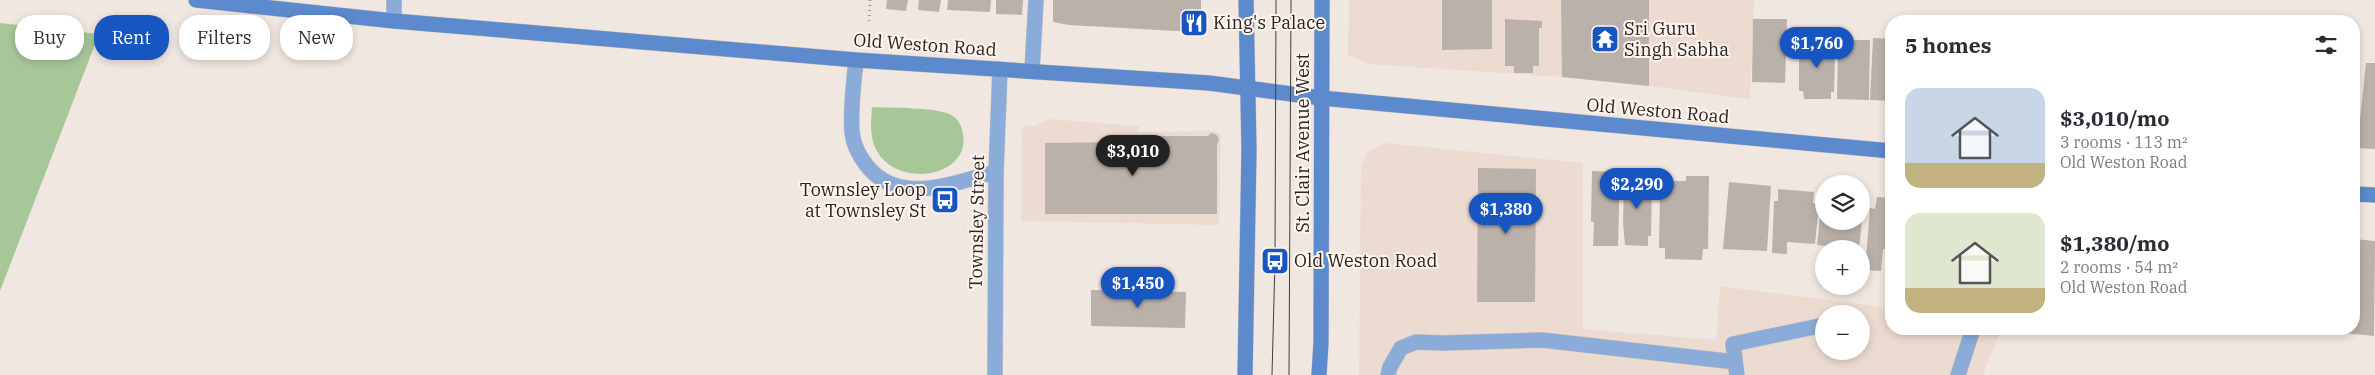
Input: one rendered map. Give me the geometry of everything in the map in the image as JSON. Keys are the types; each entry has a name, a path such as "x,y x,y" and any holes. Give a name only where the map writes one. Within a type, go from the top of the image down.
{"main road":[{"name":"Old Weston Road","path":"196,0 394,21 856,60 1248,87 1321,98 1885,150"},
{"path":"1245,375 1249,149 1246,0"},
{"name":"St. Clair Avenue West","path":"1319,375 1321,342 1322,0"},
{"path":"2360,194 2375,195"}],"street":[{"path":"394,0 394,21"},
{"path":"1032,71 1036,0"},
{"path":"856,60 852,133 862,160 880,178 905,188 919,190 996,172"},
{"name":"Townsley Street","path":"995,375 996,172 1000,69"},
{"path":"1388,375 1392,362 1401,348 1416,342 1426,341 1443,344 1542,340 1736,369 1733,344 1815,327"},
{"path":"1958,375 1971,335"}],"path":[{"path":"869,21 870,0"}],"shaded area":[{"path":"1349,0 1754,0 1750,99 1562,77 1368,64 1348,55"},
{"path":"1048,119 1139,126 1139,132 1215,131 1221,134 1219,225 1021,221 1022,133 1024,124 1035,126"},
{"path":"1384,143 1583,163 1583,329 1716,340 1720,286 1868,305 1815,305 1815,360 1870,360 1870,305 1885,307 1885,335 1999,335 1983,375 1359,375 1361,168 1366,153"}],"green space":[{"path":"0,23 15,25 15,60 84,60 84,32 94,33 94,47 0,291"},
{"path":"872,107 925,109 945,112 953,116 958,121 962,130 963,146 957,159 945,168 930,173 913,174 897,169 884,160 874,145 871,131"}],"building":[{"path":"887,0 908,0 906,11 886,9"},
{"path":"919,0 941,0 939,12 918,10"},
{"path":"948,0 991,0 990,12 947,10"},
{"path":"996,0 1023,0 1022,15 996,14"},
{"path":"1053,0 1201,0 1201,26 1194,32 1069,25 1053,22"},
{"path":"1442,0 1492,0 1492,49 1442,50"},
{"name":"Sri Guru Singh Sabha","path":"1561,0 1649,0 1649,86 1562,77"},
{"path":"1505,19 1542,21 1542,28 1539,28 1539,66 1533,66 1533,73 1514,73 1514,66 1505,66"},
{"path":"1753,19 1787,19 1785,83 1752,82"},
{"path":"1808,36 1828,37 1828,48 1835,48 1834,92 1831,92 1831,99 1804,99 1803,91 1799,91 1799,47 1808,47"},
{"path":"1873,38 1885,39 1885,101 1870,100"},
{"path":"1850,40 1870,40 1869,100 1837,99 1838,53 1850,54"},
{"path":"2366,63 2375,63 2375,149 2360,148 2360,120"},
{"path":"1211,133 1217,135 1219,139 1217,145 1217,214 1045,214 1045,143 1138,142 1138,136 1208,136"},
{"path":"1478,168 1536,169 1535,302 1477,302"},
{"path":"1592,171 1620,172 1618,246 1593,246 1594,222 1591,222"},
{"path":"1626,174 1649,174 1649,182 1652,182 1651,236 1648,236 1648,246 1625,245 1623,222 1624,181 1626,182"},
{"path":"1686,176 1709,176 1708,249 1703,249 1702,260 1665,259 1665,248 1659,248 1660,190 1662,190 1662,181 1686,181"},
{"path":"1729,182 1771,186 1767,251 1723,249"},
{"path":"1778,189 1814,192 1813,203 1815,203 1816,230 1815,244 1787,242 1787,254 1772,253 1774,201 1778,201"},
{"path":"1877,197 1885,198 1885,249 1883,249 1881,271 1870,270 1870,240 1867,240 1868,230 1870,230 1870,208 1875,209"},
{"path":"1819,230 1861,230 1860,240 1818,240"},
{"path":"2360,240 2375,241 2374,336 2360,335"},
{"path":"1091,290 1186,292 1185,328 1091,326"}],"tram line":[{"path":"1272,375 1275,261 1276,0"},
{"path":"1289,375 1291,0"}],"place":[{"name":"King's Palace","path":"1194,23"},
{"name":"Sri Guru Singh Sabha","path":"1605,39"},
{"name":"Townsley Loop at Townsley St","path":"945,200"},
{"name":"Old Weston Road","path":"1275,261"}]}
